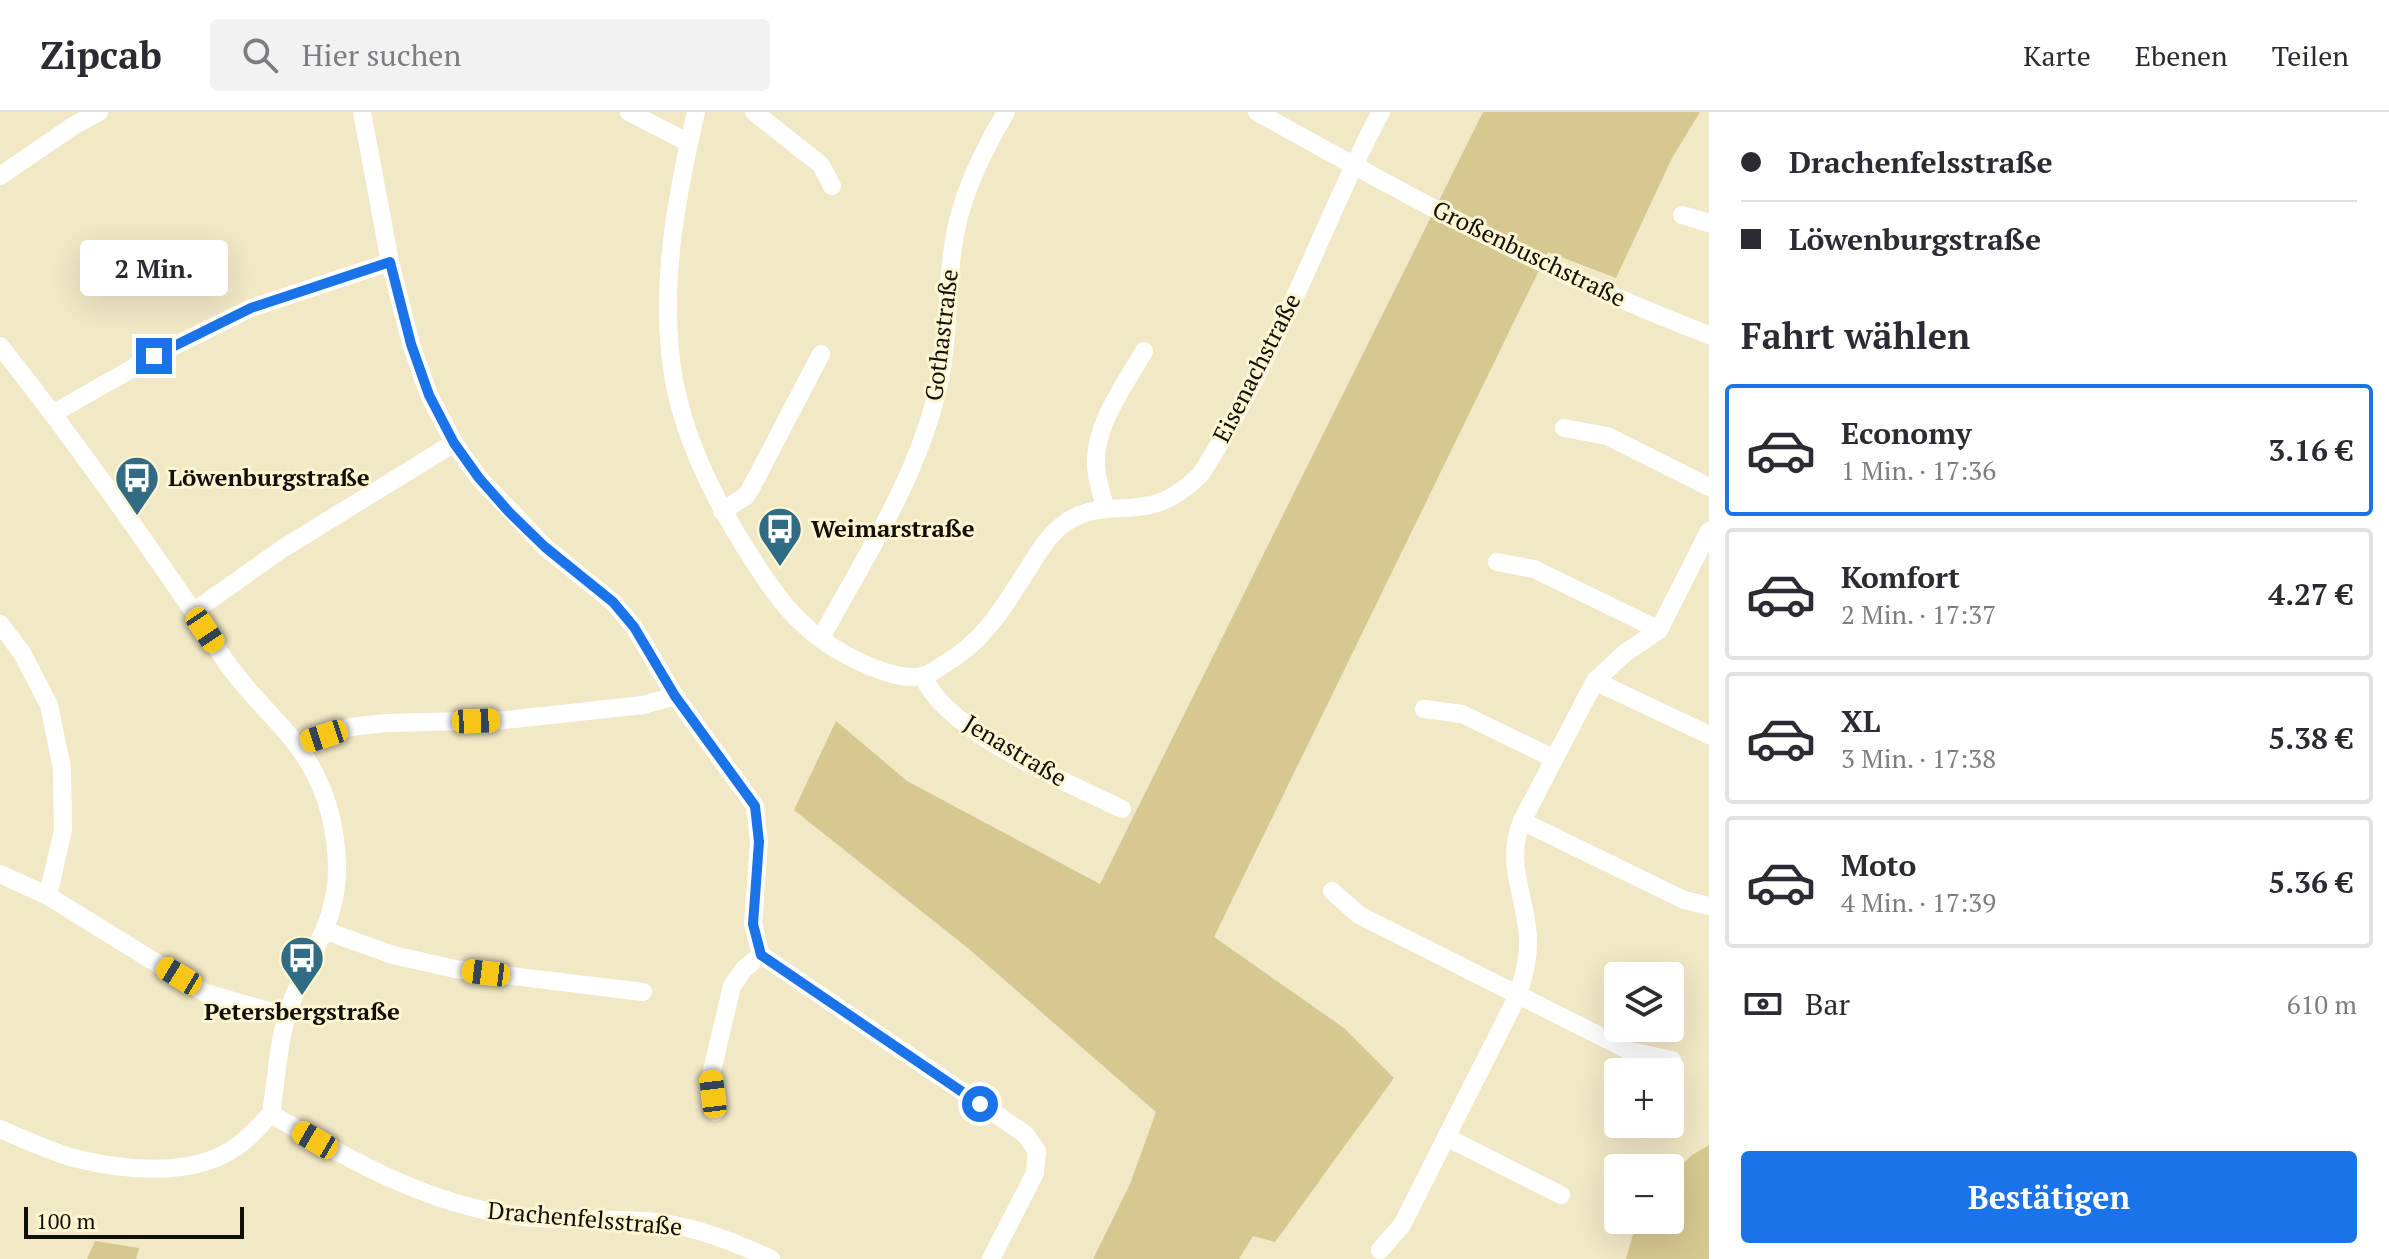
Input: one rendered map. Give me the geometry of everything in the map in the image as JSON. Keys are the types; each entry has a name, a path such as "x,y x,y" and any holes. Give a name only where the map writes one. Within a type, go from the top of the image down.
{"street":[{"path":"0,176 99,112"},
{"path":"362,112 390,262 411,344 429,395 454,443 509,512 545,547 613,602 634,627 675,696 755,806 759,842 753,924 761,955 1025,1134 1037,1151 1035,1173 991,1259"},
{"path":"629,112 689,143"},
{"path":"696,112 673,227 667,307 670,355 680,406 696,457 722,511 775,591 802,624 854,660 884,672 923,676"},
{"path":"754,112 821,165 832,186"},
{"path":"982,112 1003,117"},
{"path":"1353,164 1381,112"},
{"name":"Großenbuschstraße","path":"1261,113 1544,265 1608,295 1709,335"},
{"name":"Gothastraße","path":"821,638 907,478 925,434 938,389 953,244 959,218 971,181 1003,117"},
{"name":"Eisenachstraße","path":"923,676 956,658 979,639 994,622 1052,534 1086,512 1105,507 1149,505 1164,500 1181,491 1201,474 1286,315 1353,164"},
{"path":"1682,215 1709,223"},
{"path":"54,413 154,356 251,308 390,262"},
{"path":"0,346 54,413 230,667 297,745 316,775 335,836 337,867 326,931 295,992 287,1016 271,1114 233,1150 215,1159 174,1167 128,1167 74,1158 0,1129"},
{"path":"1105,507 1096,466 1097,445 1112,408 1144,351"},
{"path":"722,511 746,496 821,354"},
{"path":"1564,428 1607,436 1709,487"},
{"path":"193,612 282,549 454,443"},
{"path":"1380,1250 1402,1225 1518,995 1526,966 1529,937 1515,874 1522,821 1595,681 1625,653 1659,630 1707,542"},
{"path":"1497,562 1534,569 1659,630"},
{"path":"0,624 22,653 49,705 62,768 63,830 48,896"},
{"name":"Jenastraße","path":"923,676 941,705 998,746 1122,809"},
{"path":"1595,681 1709,735"},
{"path":"297,745 351,727 386,723 506,720 643,705 675,696"},
{"path":"1424,709 1462,714 1553,758"},
{"path":"1522,821 1684,900 1709,906"},
{"path":"0,874 48,896 205,993 287,1016"},
{"path":"1332,891 1359,915 1630,1051 1663,1058"},
{"path":"326,931 393,955 455,969 643,992"},
{"path":"715,1112 711,1075 732,986 744,969 761,955"},
{"name":"Drachenfelsstraße","path":"271,1114 374,1171 428,1196 459,1206 517,1217 657,1222 710,1234 771,1259"},
{"path":"1446,1137 1561,1195"}],"shaded area":[{"path":"1483,112 1700,112 1672,158 1616,278 1548,252 1214,937 1344,1028 1394,1078 1275,1242 1253,1236 1239,1259 1093,1259 1130,1184 1156,1112 969,949 794,810 836,721 907,781 1100,884"},
{"path":"1709,1145 1709,1259 1626,1259 1633,1234 1684,1234 1684,1163"},
{"path":"95,1241 139,1248 136,1259 87,1259"}],"place":[{"name":"Löwenburgstraße","path":"137,517"},
{"name":"Weimarstraße","path":"780,568"},
{"name":"Petersbergstraße","path":"302,997"}],"route":[{"path":"154,356 251,308 390,262 411,344 429,395 454,443 509,512 545,547 613,602 634,627 675,696 755,806 759,842 753,924 761,955 980,1104"}]}
